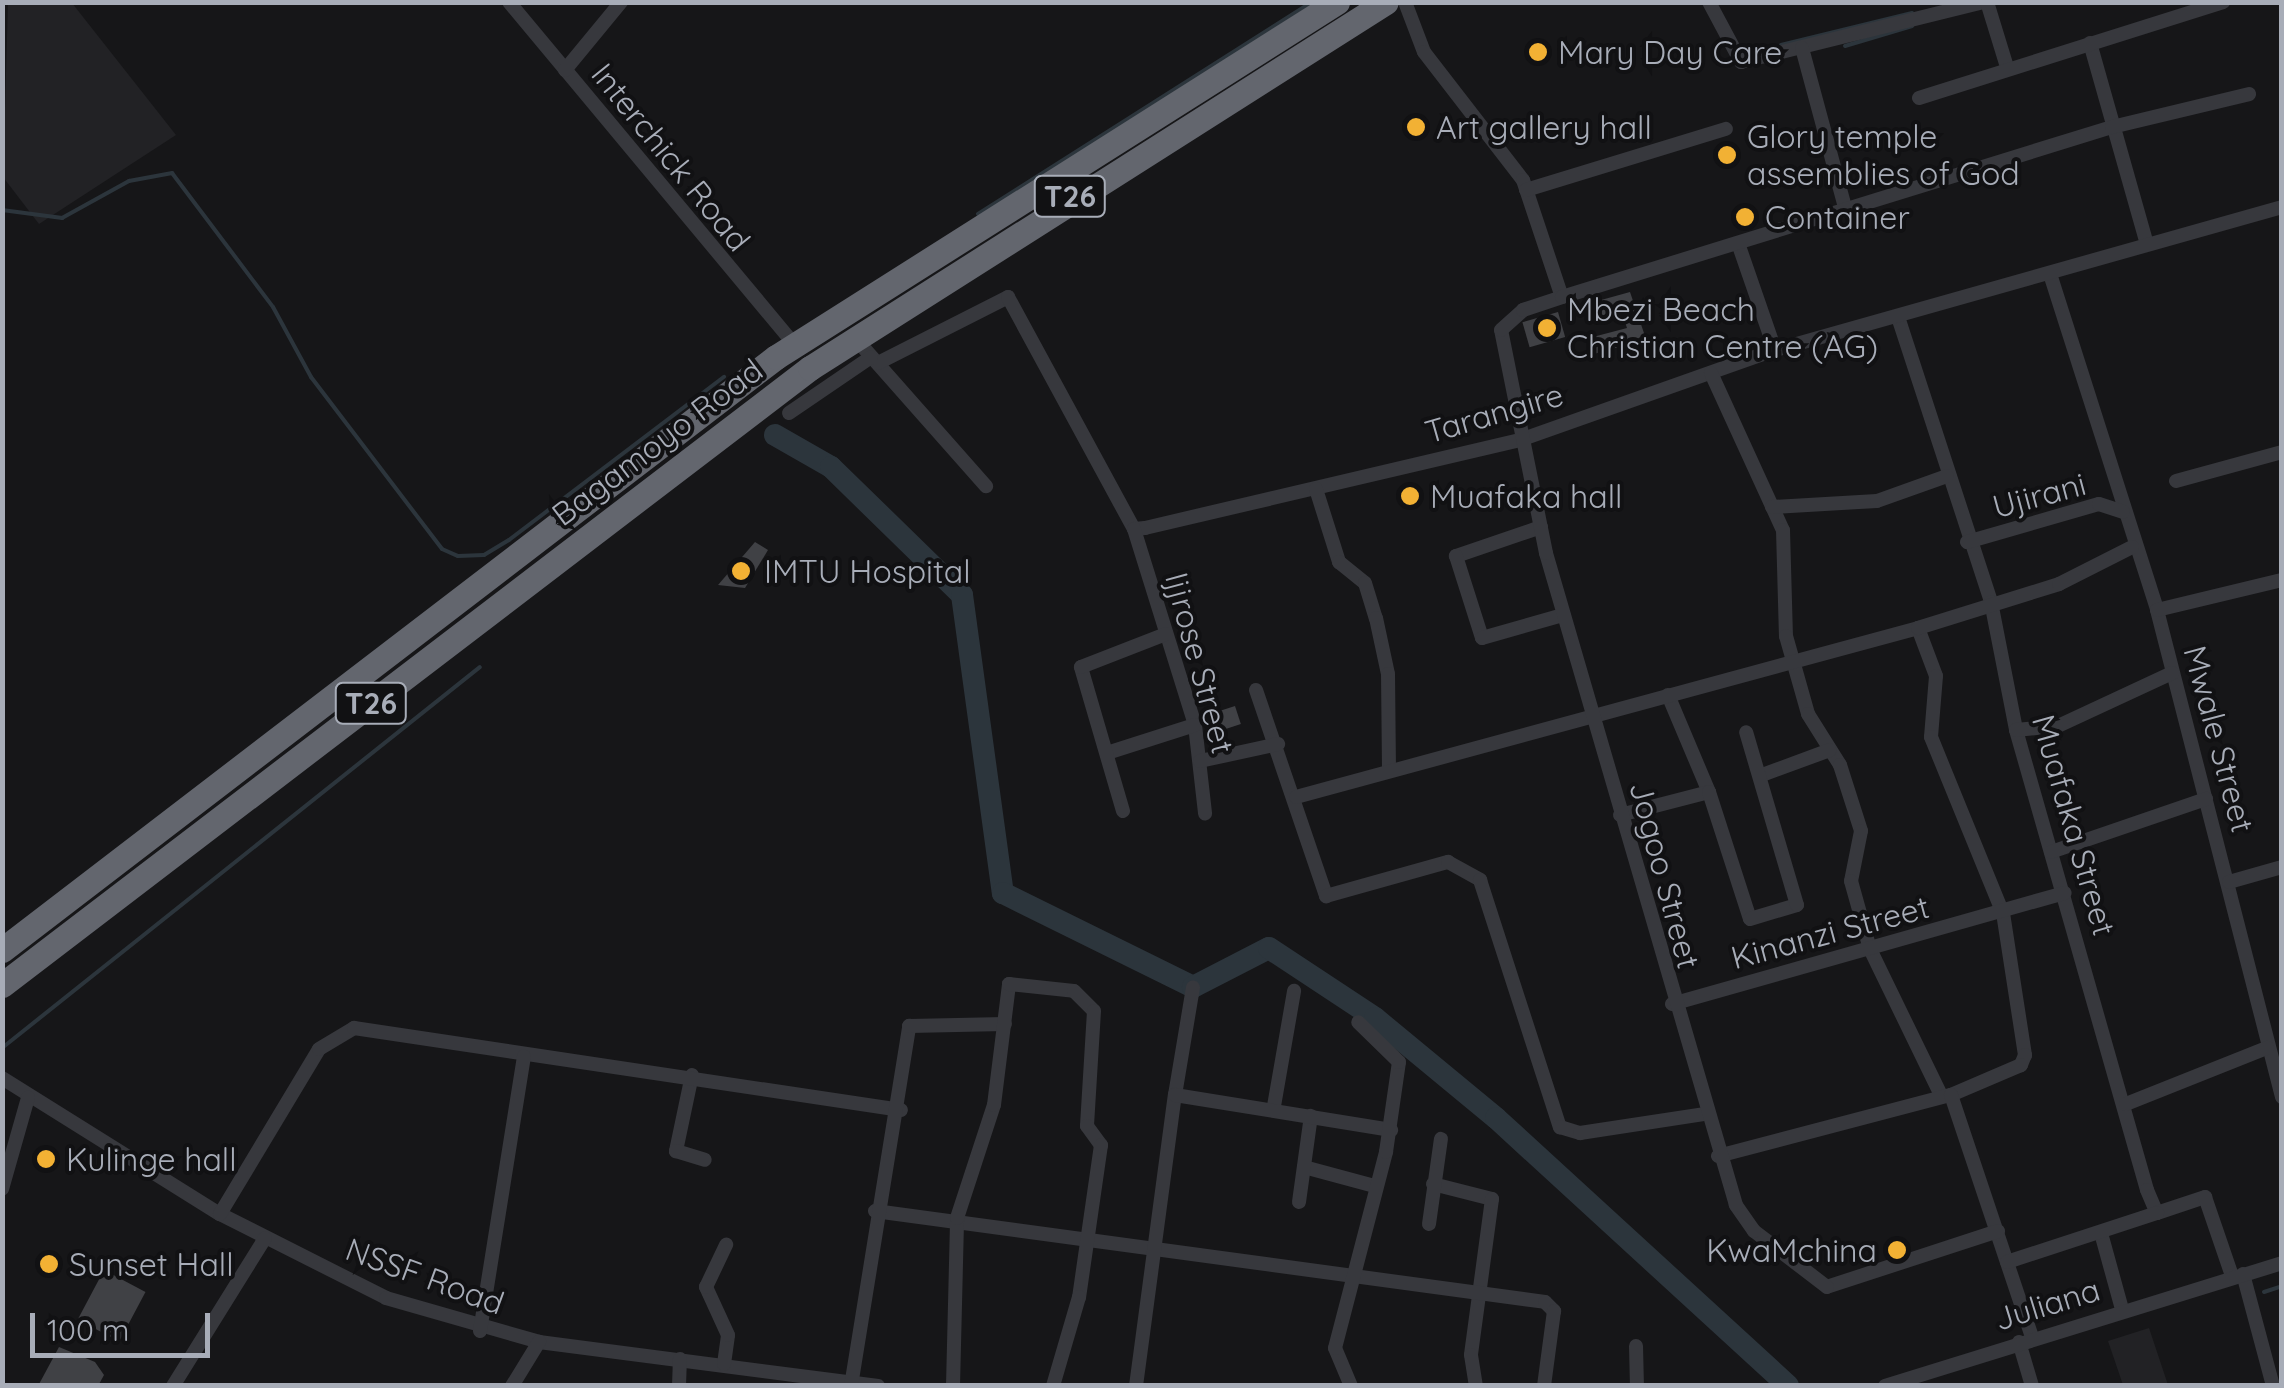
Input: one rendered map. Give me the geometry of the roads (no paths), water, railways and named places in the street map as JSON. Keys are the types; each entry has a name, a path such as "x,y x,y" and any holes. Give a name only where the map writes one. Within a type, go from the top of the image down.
{"highway":[{"name":"Bagamoyo Road","path":"2,950 794,344 1337,2"},
{"name":"Bagamoyo Road","path":"2,985 739,419 762,403 868,353 1386,2"}],"street":[{"name":"Interchick Road","path":"509,2 794,344"},
{"path":"565,70 620,2"},
{"path":"1406,2 1424,52 1526,190 1562,297 1739,246 2112,127 2249,94"},
{"path":"1710,2 1734,60 1802,48 1985,2 2007,67"},
{"path":"1919,98 2007,67 2223,2"},
{"path":"2090,43 2146,241"},
{"path":"1802,48 1846,210"},
{"path":"1526,190 1726,128"},
{"name":"Tarangire","path":"1134,529 1316,490 1523,439 1775,350 1900,320 2051,277 2146,241 2282,206"},
{"path":"1739,246 1775,350"},
{"name":"Mwale Street","path":"2051,277 2132,547 2157,610 2282,1098"},
{"name":"Jogoo Street","path":"1562,297 1501,330 1540,526 1563,615 1704,1114 1744,1220 1827,1287 1998,1231"},
{"path":"789,413 868,353 964,325 997,298 1015,302 1134,529"},
{"name":"Muafaka Street","path":"1900,320 1966,542 1991,602 2016,730 2158,1213"},
{"path":"868,353 986,486"},
{"path":"1712,373 1786,543 1781,578 1792,662 1861,831 1851,881 1870,950 1945,1094 1998,1231 2025,1340 2032,1386"},
{"path":"2176,482 2282,452"},
{"path":"1772,507 1877,501 1947,476"},
{"path":"1316,490 1340,562 1365,583 1376,618 1388,674 1389,771"},
{"name":"Ujirani","path":"1966,542 2099,504 2123,512"},
{"path":"1540,526 1456,556 1482,638 1563,615"},
{"name":"Ijjrose Street","path":"1134,529 1196,725 1205,813"},
{"path":"1296,797 1918,628 1991,602 2060,584 2132,547"},
{"path":"2157,610 2282,580"},
{"path":"1718,1156 1945,1094 2024,1061 2003,913 1931,737 1936,676 1918,628"},
{"path":"1123,811 1081,668 1166,634"},
{"path":"2016,730 2070,721 2172,673"},
{"path":"1256,690 1278,744 1326,896 1448,862 1480,880 1563,1130 1704,1114"},
{"path":"1668,695 1708,792 1748,916 1757,920 1799,900 1746,732"},
{"path":"1107,752 1196,725"},
{"path":"1200,761 1278,744"},
{"path":"1762,775 1830,750"},
{"path":"1620,815 1708,792"},
{"path":"2052,852 2206,799"},
{"path":"2229,882 2282,867"},
{"name":"Kinanzi Street","path":"1672,1004 2065,894"},
{"path":"954,1386 957,1218 994,1105 1004,1024 1001,992 1009,984 1074,991 1094,1011 1087,1126 1101,1145 1088,1236 1053,1386"},
{"path":"1136,1386 1193,987"},
{"path":"1274,1106 1294,990"},
{"path":"851,1385 875,1212 902,1110 912,1022 1004,1024"},
{"path":"1351,1386 1335,1357 1350,1274 1390,1130 1399,1062 1358,1022"},
{"path":"220,1214 295,1083 338,1034 378,1028 524,1056 692,1075 902,1110"},
{"path":"2126,1104 2267,1048"},
{"path":"480,1331 524,1056"},
{"path":"692,1075 676,1151 705,1160"},
{"name":"NSSF Road","path":"2,1078 28,1098 220,1214 386,1298 480,1331 539,1342 878,1386"},
{"path":"1175,1095 1274,1106 1390,1130"},
{"path":"2,1189 28,1098"},
{"path":"1300,1202 1311,1116"},
{"path":"1428,1224 1440,1139"},
{"path":"1304,1167 1375,1186"},
{"path":"1433,1184 1492,1200 1476,1386"},
{"path":"2007,1262 2205,1197 2273,1386"},
{"path":"875,1212 957,1218 1154,1244 1552,1305 1544,1386"},
{"path":"2101,1233 2122,1310"},
{"path":"177,1384 265,1238"},
{"path":"724,1364 725,1321 706,1288 726,1245"},
{"name":"Juliana","path":"1885,1386 2282,1263"},
{"path":"512,1386 539,1342"},
{"path":"1636,1346 1638,1386"},
{"path":"679,1386 680,1359"}],"waterway":[{"path":"978,214 1312,2"},
{"path":"1781,45 1912,13"},
{"path":"1845,46 1912,26"},
{"path":"2,210 62,218 129,181 172,173 273,307 311,377 442,549 458,556 484,555 509,540 724,377"},
{"path":"775,435 831,467 962,595 1003,893 1193,987 1269,948 1375,1018 1496,1118 1788,1386"},
{"path":"2,1048 480,667"},
{"path":"2264,1292 2282,1286"}],"place":[{"name":"Mary Day Care","path":"1538,52"},
{"name":"Art gallery hall","path":"1416,127"},
{"name":"Glory temple assemblies of God","path":"1727,155"},
{"name":"Container","path":"1745,217"},
{"name":"Mbezi Beach Christian Centre (AG)","path":"1547,328"},
{"name":"Muafaka hall","path":"1410,496"},
{"name":"IMTU Hospital","path":"741,571"},
{"name":"Kulinge hall","path":"46,1159"},
{"name":"KwaMchina","path":"1897,1250"},
{"name":"Sunset Hall","path":"49,1264"}]}
